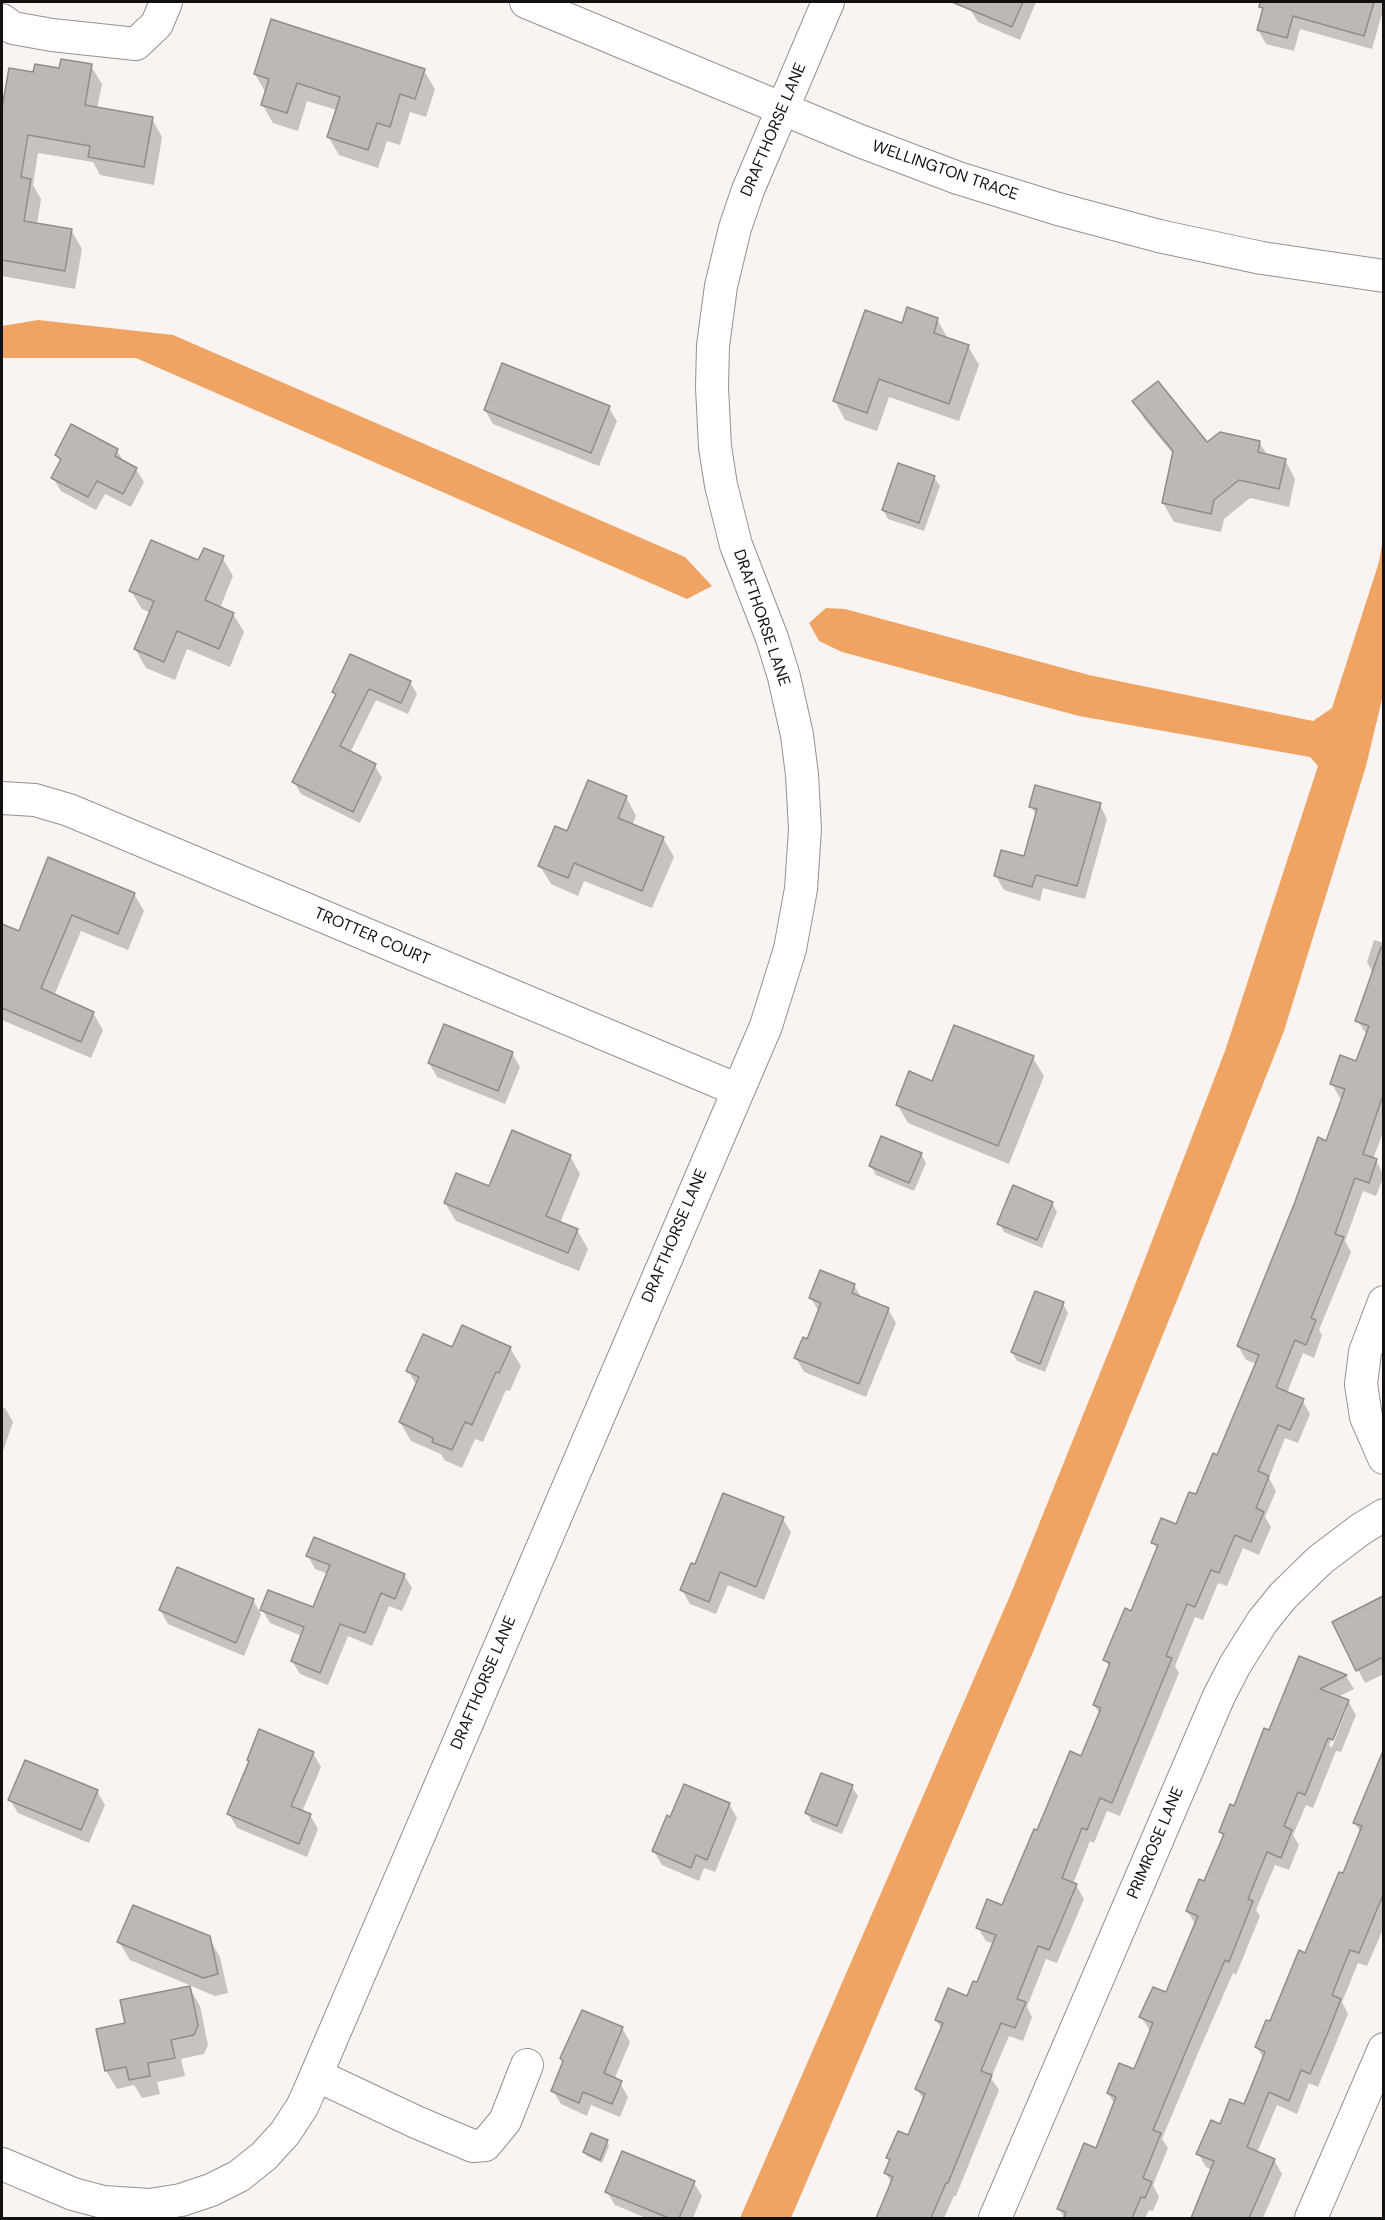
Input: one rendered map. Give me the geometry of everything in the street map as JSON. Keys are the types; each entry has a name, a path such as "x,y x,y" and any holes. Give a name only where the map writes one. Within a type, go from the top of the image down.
{"street":[{"path":"2,20 13,28 52,35 136,44 157,24 166,2"},
{"name":"WELLINGTON TRACE","path":"526,2 860,141 958,178 1058,209 1160,236 1250,255 1383,276"},
{"name":"DRAFTHORSE LANE","path":"2,2164 73,2194 103,2202 150,2205 181,2200 211,2190 239,2175 264,2156 285,2133 316,2075 766,1026 790,949 801,889 804,829 802,775 797,735 784,677 772,638 736,545 721,485 712,387 713,346 721,286 735,228 748,189 828,2"},
{"name":"TROTTER COURT","path":"2,798 35,800 69,810 738,1090"},
{"path":"1383,1302 1365,1352 1361,1384 1366,1417 1383,1458"},
{"name":"PRIMROSE LANE","path":"995,2218 1234,1665 1262,1622 1283,1596 1320,1560 1361,1528 1383,1515"},
{"path":"1311,2218 1383,2049"},
{"path":"316,2075 473,2146 485,2145 505,2121 527,2065"}],"shaded area":[{"path":"38,320 173,335 685,557 712,586 687,599 136,358 2,358 2,326"},
{"path":"1383,538 1383,695 1366,766 1284,1031 1036,1645 791,2218 740,2218 1012,1591 1123,1316 1225,1051 1318,766 1310,757 1079,716 842,652 819,641 809,623 826,608 845,609 1089,675 1313,721 1332,708 1379,562"}],"building":[{"path":"952,2 1023,2 1012,27"},
{"path":"1260,2 1374,2 1364,36 1293,16 1287,38 1257,30 1263,8 1259,7"},
{"path":"271,19 425,69 415,99 400,94 390,127 377,123 368,150 327,137 340,97 297,83 287,113 261,105 269,79 254,74"},
{"path":"61,59 92,64 85,105 153,117 144,167 88,157 90,146 28,135 21,177 31,179 24,221 72,229 65,271 2,260 2,108 9,68 33,72 35,64 59,68"},
{"path":"907,307 938,318 934,333 969,345 949,404 879,379 867,413 833,401 865,310 902,323"},
{"path":"502,363 610,406 591,453 484,410"},
{"path":"1158,381 1207,442 1220,432 1260,441 1258,452 1286,459 1279,489 1239,480 1214,500 1211,514 1162,503 1173,451 1132,401"},
{"path":"71,424 118,449 115,456 137,468 123,494 97,481 88,497 51,478 61,459 55,455"},
{"path":"898,463 935,476 919,523 882,510"},
{"path":"151,540 198,560 204,548 224,556 205,600 234,613 219,649 177,631 164,662 134,649 154,601 129,591"},
{"path":"350,654 411,681 401,703 369,689 340,746 376,764 353,812 292,782 336,694 332,692"},
{"path":"588,780 627,796 618,818 664,837 642,891 574,863 568,878 538,866 555,826 567,831"},
{"path":"1035,785 1101,803 1077,886 1036,875 1032,887 994,876 1001,850 1024,856 1037,809 1029,807"},
{"path":"48,857 135,893 118,934 72,915 41,988 94,1012 81,1042 2,1008 2,924 19,931"},
{"path":"1381,947 1383,948 1383,1095 1363,1154 1377,1159 1369,1183 1355,1178 1335,1234 1344,1237 1311,1318 1316,1320 1306,1345 1295,1340 1276,1387 1304,1399 1290,1430 1278,1425 1258,1471 1269,1476 1256,1508 1264,1512 1251,1542 1235,1535 1219,1573 1211,1570 1195,1607 1187,1604 1166,1656 1172,1658 1112,1803 1100,1798 1087,1830 1082,1828 1062,1878 1077,1884 1049,1950 1038,1946 1017,1999 1026,2002 1015,2028 1001,2023 981,2071 992,2075 948,2183 931,2218 876,2218 893,2177 884,2173 890,2159 886,2158 898,2131 908,2135 925,2094 915,2089 943,2023 935,2020 948,1988 967,1996 973,1981 977,1982 996,1935 976,1928 987,1899 1002,1905 1070,1751 1081,1756 1101,1708 1093,1705 1110,1663 1103,1660 1125,1608 1131,1611 1158,1545 1151,1543 1161,1518 1176,1524 1189,1492 1196,1494 1213,1453 1217,1455 1259,1355 1237,1346 1295,1202 1318,1137 1326,1141 1345,1089 1330,1084 1340,1055 1356,1061 1369,1026 1355,1021"},
{"path":"444,1024 513,1052 498,1091 428,1063"},
{"path":"954,1025 1034,1056 998,1146 896,1105 909,1071 932,1081"},
{"path":"512,1130 571,1155 546,1216 578,1229 568,1253 444,1203 456,1173 489,1186"},
{"path":"881,1136 922,1153 909,1183 869,1166"},
{"path":"1013,1185 1053,1202 1037,1240 997,1224"},
{"path":"820,1270 855,1284 852,1293 889,1308 859,1384 794,1358 803,1337 807,1339 821,1303 809,1298"},
{"path":"1035,1291 1064,1302 1040,1364 1011,1352"},
{"path":"462,1325 511,1347 499,1373 496,1372 472,1425 465,1422 452,1450 432,1442 433,1438 399,1422 419,1377 406,1371 423,1334 452,1347"},
{"path":"723,1493 784,1517 756,1587 720,1572 709,1602 680,1590 691,1563 695,1564"},
{"path":"314,1537 405,1574 395,1599 381,1593 365,1633 340,1624 320,1673 291,1661 304,1627 260,1610 268,1590 313,1607 330,1565 306,1556"},
{"path":"177,1567 254,1599 236,1643 159,1610"},
{"path":"1383,1596 1383,1657 1356,1671 1332,1622"},
{"path":"1299,1656 1347,1675 1320,1689 1349,1700 1333,1740 1328,1738 1305,1795 1298,1792 1284,1826 1292,1830 1281,1858 1267,1852 1248,1899 1253,1901 1229,1962 1225,1960 1153,2130 1161,2133 1143,2178 1152,2182 1145,2198 1141,2197 1132,2218 1064,2218 1066,2212 1057,2209 1084,2143 1096,2148 1116,2097 1107,2093 1119,2063 1134,2069 1153,2023 1139,2017 1153,1987 1166,1992 1198,1916 1186,1911 1199,1879 1204,1881 1224,1834 1219,1832 1230,1804 1234,1806 1264,1728 1269,1730"},
{"path":"259,1729 314,1752 291,1806 311,1814 299,1844 227,1814 249,1761 247,1760"},
{"path":"1383,1751 1383,1895 1359,1953 1350,1950 1332,1995 1341,1999 1329,2030 1310,2074 1301,2070 1289,2101 1269,2092 1247,2147 1275,2159 1249,2218 1191,2218 1214,2161 1196,2154 1211,2120 1220,2124 1230,2099 1244,2104 1265,2052 1255,2047 1266,2020 1270,2021 1299,1950 1305,1953 1339,1872 1343,1873 1362,1826 1353,1823"},
{"path":"25,1760 98,1790 81,1830 8,1800"},
{"path":"821,1773 853,1785 837,1826 805,1813"},
{"path":"684,1784 730,1803 707,1860 696,1855 691,1868 652,1851 667,1815 670,1817"},
{"path":"133,1905 210,1936 218,1974 203,1978 117,1942"},
{"path":"190,1986 198,2025 194,2035 171,2040 175,2058 148,2063 150,2076 129,2080 126,2067 105,2071 96,2029 125,2023 120,2000"},
{"path":"582,2010 623,2027 604,2073 622,2081 612,2104 583,2092 579,2103 551,2091 563,2061 560,2058"},
{"path":"591,2133 608,2140 600,2160 583,2152"},
{"path":"622,2151 695,2181 679,2218 669,2218 605,2192"}]}
